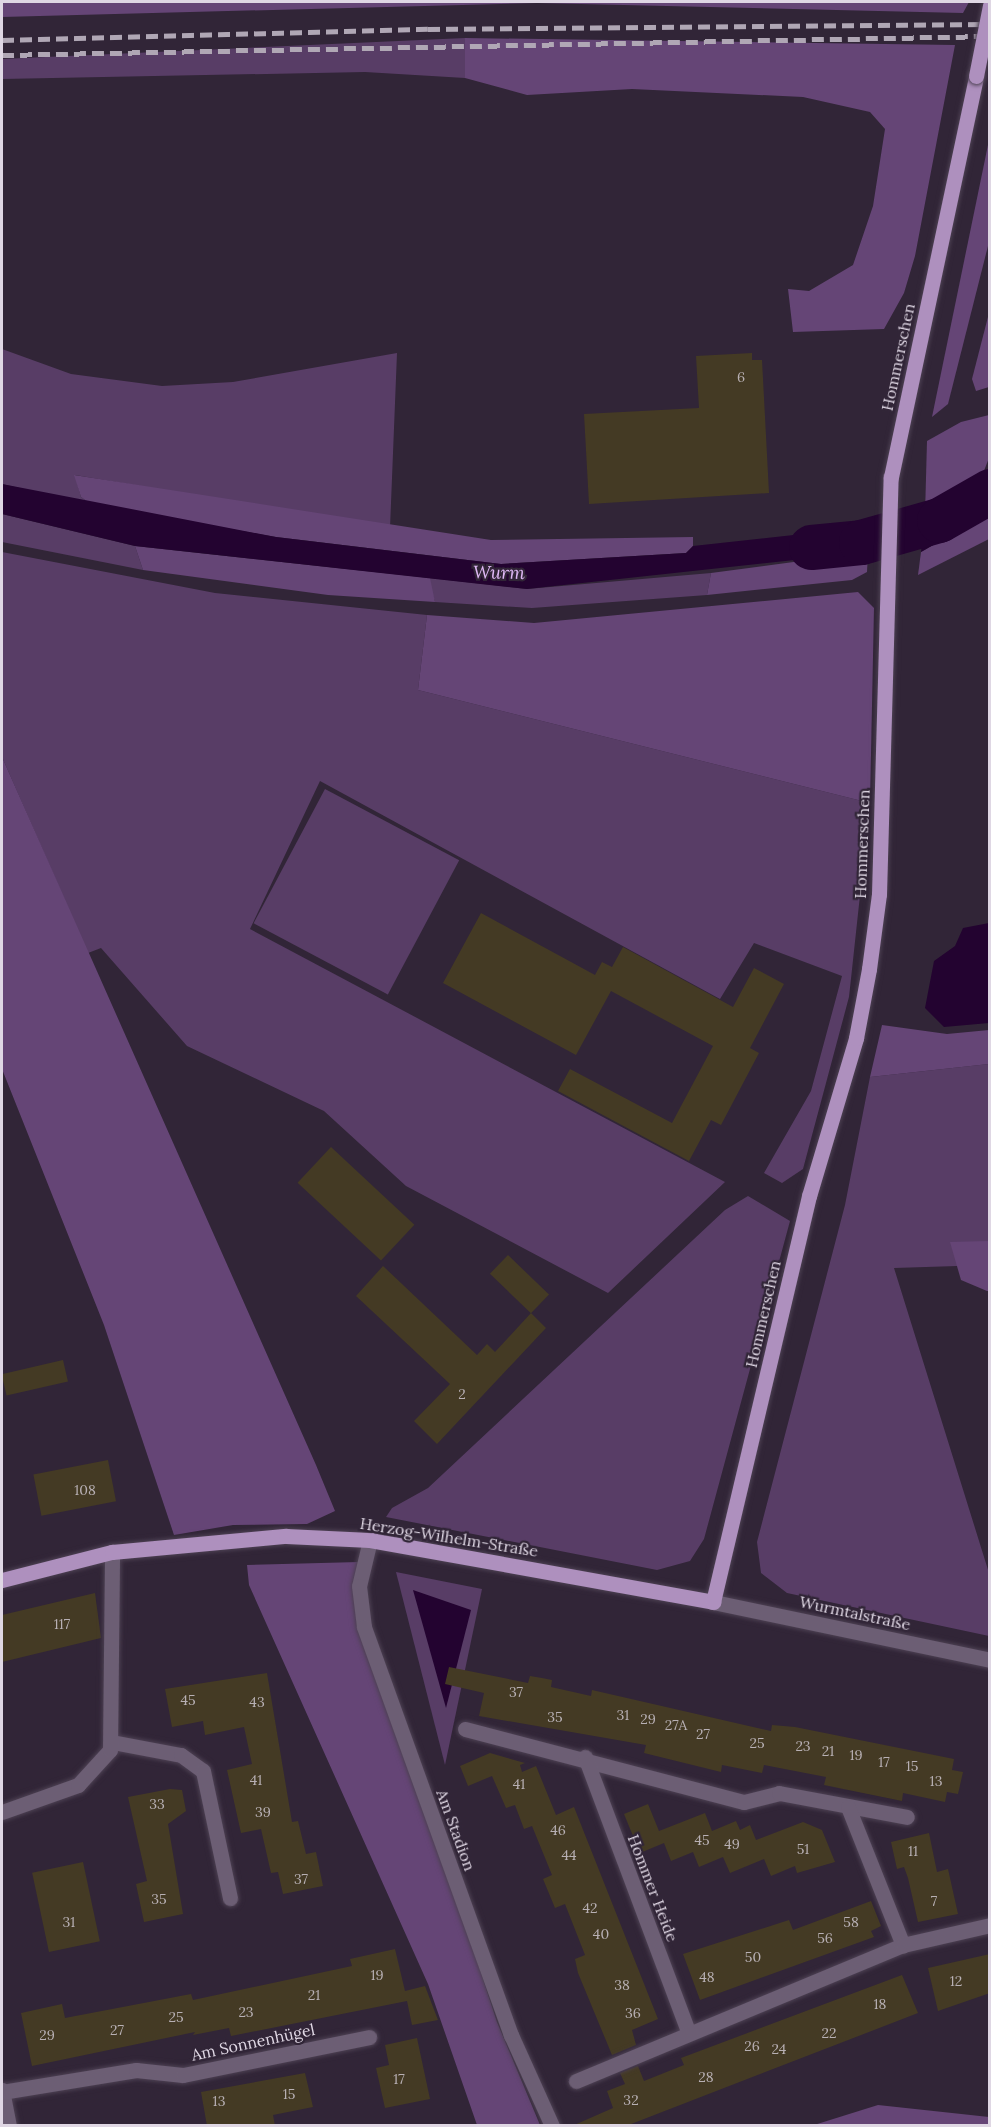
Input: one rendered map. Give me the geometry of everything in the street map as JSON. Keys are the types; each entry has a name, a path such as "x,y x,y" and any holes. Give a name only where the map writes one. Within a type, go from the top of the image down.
{"main road":[{"name":"Hommerschen","path":"713,1602 808,1196 856,1038 869,969 879,894 891,477 990,5"},
{"name":"Herzog-Wilhelm-Straße","path":"2,1580 112,1552 286,1536 370,1540 713,1602"}],"street":[{"name":"Am Stadion","path":"370,1540 360,1586 364,1627 511,2035 552,2126"},
{"path":"2,1812 78,1785 112,1742 112,1552"},
{"name":"Wurmtalstraße","path":"713,1602 990,1660"},
{"path":"465,1729 585,1757 744,1802 780,1793 907,1817"},
{"path":"112,1742 181,1755 203,1771 230,1898"},
{"name":"Hommer Heide","path":"585,1757 688,2031"},
{"path":"848,1807 903,1945"},
{"path":"576,2081 688,2031 903,1945 990,1925"},
{"name":"Am Sonnenhügel","path":"9,2126 2,2091 136,2070 183,2075 369,2037"}],"shaded area":[{"path":"2,2 969,2 963,13 537,3 2,17"},
{"path":"465,38 465,78 365,72 2,79 2,59"},
{"path":"465,38 955,45 915,256 904,293 884,329 793,332 788,289 809,291 853,265 873,206 885,129 870,112 803,97 632,89 527,95 465,78"},
{"path":"989,140 989,242 948,404 932,417"},
{"path":"989,313 989,387 976,391 972,379"},
{"path":"2,349 71,374 162,386 233,382 397,353 390,528 75,475 81,497 92,505 2,484"},
{"path":"989,415 989,458 980,481 925,515 927,441 961,422"},
{"path":"74,475 491,540 693,537 693,546 686,553 501,564 276,537 92,505 81,497"},
{"path":"989,513 989,539 918,575 921,552"},
{"path":"2,514 135,546 143,570 2,542"},
{"path":"135,546 430,578 435,602 328,595 143,570"},
{"path":"2,552 215,593 427,615 418,690 870,803 849,997 803,1169 782,1183 764,1173 811,1091 842,976 754,943 720,999 320,781 250,929 725,1182 608,1293 406,1186 324,1111 187,1046 101,948 88,953 2,757"},
{"path":"868,552 867,572 852,580 707,595 711,573"},
{"path":"711,573 707,595 532,608 435,602 430,586 430,578 527,589"},
{"path":"858,592 874,608 870,803 418,690 427,615 534,623"},
{"path":"2,757 335,1511 307,1524 233,1525 174,1535 104,1325 2,1069"},
{"path":"325,789 459,860 388,995 254,923"},
{"path":"882,1025 947,1034 989,1030 989,1064 870,1077"},
{"path":"989,1064 989,1265 894,1268 989,1573 989,1636 787,1593 761,1573 757,1542 845,1205 870,1077"},
{"path":"748,1196 790,1221 704,1539 690,1561 657,1570 386,1517 392,1508 428,1488 725,1210"},
{"path":"989,1241 989,1291 987,1291 961,1280 950,1242"},
{"path":"359,1562 354,1586 497,2022 540,2125 477,2125 428,1984 249,1585 247,1565"},
{"path":"396,1572 482,1589 445,1765"},
{"path":"878,2105 989,2117 989,2125 814,2125"}],"water":[{"path":"989,476 989,513 921,552 925,515"},
{"path":"2,484 276,537 501,564 686,553 693,546 875,526 868,552 527,589 135,546 2,514"},
{"path":"989,923 989,1023 944,1027 925,1008 934,961 955,946 963,928"},
{"path":"413,1590 471,1610 446,1708"}],"building":[{"path":"752,353 752,360 762,360 769,493 589,504 584,414 699,408 696,356"},
{"path":"481,913 595,975 602,962 612,967 623,947 733,1007 754,968 784,984 750,1048 759,1053 721,1125 711,1120 689,1161 558,1091 570,1069 672,1123 713,1046 611,991 576,1055 443,983"},
{"path":"331,1147 414,1225 381,1261 298,1183"},
{"path":"508,1255 549,1295 531,1313 490,1274"},
{"path":"383,1266 477,1355 487,1344 495,1352 531,1313 546,1328 437,1444 414,1421 450,1384 356,1296"},
{"path":"63,1360 68,1381 7,1396 2,1374"},
{"path":"108,1460 116,1501 41,1516 33,1475"},
{"path":"95,1593 101,1638 2,1662 2,1615"},
{"path":"449,1667 528,1683 530,1676 542,1678 552,1680 551,1687 591,1696 592,1690 771,1731 772,1725 795,1727 954,1759 952,1770 963,1772 958,1794 947,1792 945,1802 903,1793 902,1801 824,1785 826,1777 764,1765 762,1773 722,1765 721,1772 644,1753 646,1745 479,1716 484,1693 445,1684"},
{"path":"267,1673 292,1822 298,1821 306,1854 316,1852 323,1886 283,1894 278,1872 271,1873 261,1829 241,1833 227,1770 252,1764 244,1727 205,1735 203,1721 172,1727 165,1689"},
{"path":"490,1753 525,1763 520,1765 522,1772 536,1766 556,1815 574,1807 658,2019 632,2030 636,2045 612,2055 578,1973 575,1959 585,1955 565,1904 555,1908 543,1879 552,1875 532,1826 524,1829 515,1805 506,1808 492,1776 468,1786 460,1766"},
{"path":"170,1789 182,1790 186,1811 168,1824 183,1914 144,1922 136,1884 147,1881 128,1797"},
{"path":"648,1804 659,1831 705,1813 712,1831 736,1821 740,1830 750,1825 756,1840 803,1822 822,1830 835,1862 797,1873 795,1866 771,1876 764,1859 730,1873 723,1857 699,1867 693,1852 671,1861 664,1843 640,1853 624,1814"},
{"path":"929,1833 937,1872 948,1869 958,1914 918,1922 908,1878 904,1867 897,1869 891,1842"},
{"path":"83,1862 100,1941 49,1952 32,1873"},
{"path":"871,1901 881,1926 871,1931 874,1937 700,2000 683,1954 789,1920 793,1930"},
{"path":"395,1949 405,1991 425,1986 438,2020 412,2025 407,2001 231,2036 229,2028 193,2035 195,2032 32,2066 21,2013 62,2004 65,2018 191,1994 193,2000 352,1966 350,1959"},
{"path":"990,1954 990,1993 938,2011 928,1968"},
{"path":"902,1975 918,2013 626,2126 572,2126 613,2108 607,2091 625,2084 620,2073 638,2066 644,2081 684,2065 681,2058"},
{"path":"417,2038 430,2099 385,2108 376,2068 389,2065 385,2045"},
{"path":"305,2073 313,2107 273,2115 275,2126 207,2126 201,2092"}],"waterway":[{"name":"Wurm","path":"811,547 861,542 939,520 990,491"}],"railway":[{"path":"2,40 428,29 990,24"},
{"path":"2,55 990,36"}]}
